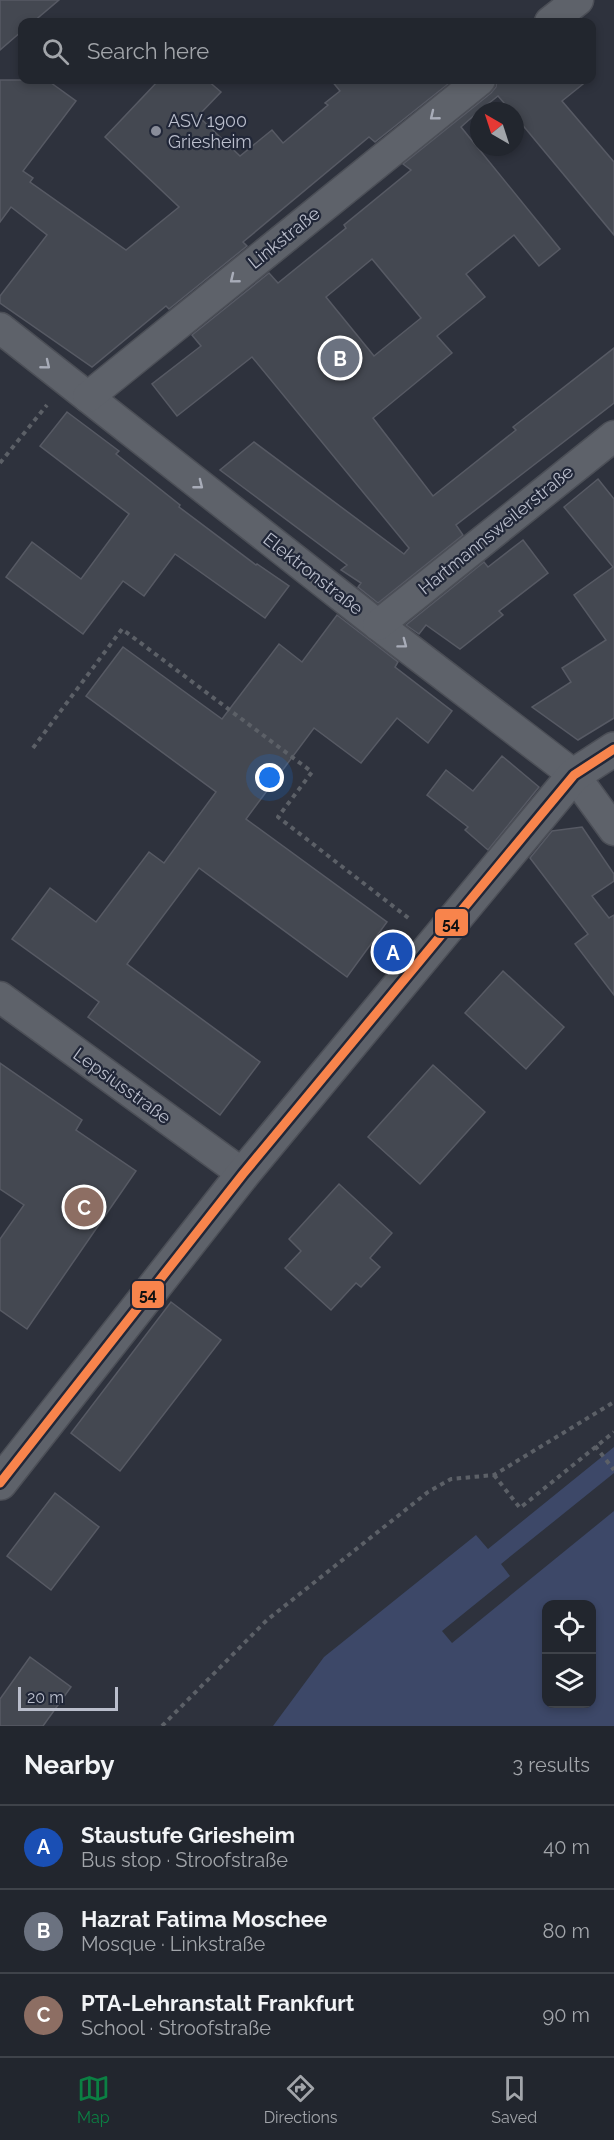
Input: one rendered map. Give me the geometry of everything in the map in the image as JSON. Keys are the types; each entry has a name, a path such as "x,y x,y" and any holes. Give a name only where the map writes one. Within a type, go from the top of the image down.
{"street":[{"path":"555,18 578,0"},
{"name":"Linkstraße","path":"77,389 475,84"},
{"name":"Elektronstraße","path":"0,328 378,625 574,775 614,830"},
{"name":"Hartmannsweilerstraße","path":"378,625 614,436"},
{"path":"0,1483 243,1174 574,775 614,749"},
{"name":"Lepsiusstraße","path":"0,998 243,1174"}],"path":[{"path":"0,463 77,389"},
{"path":"33,748 122,629 312,772 278,818 437,940"},
{"path":"162,1726 267,1620 428,1492 452,1479 494,1475 614,1402"},
{"path":"494,1475 520,1508 614,1431"},
{"path":"595,1446 614,1470"}],"water":[{"path":"614,1447 614,1473 501,1564 510,1576 442,1631 452,1643 614,1511 614,1726 273,1726 324,1657 476,1535 488,1549"}],"building":[{"path":"0,0 59,0 38,18 18,18 18,34 0,50"},
{"path":"0,80 18,80 18,84 53,84 76,101 23,171 33,178 30,182 126,250 179,207 105,137 155,84 212,84 221,92 198,116 240,156 272,130 283,143 328,105 325,103 340,91 334,84 448,84 375,142 369,137 243,242 247,246 169,309 166,306 92,367 0,303 0,296 47,235 11,207 0,222"},
{"path":"496,84 583,84 562,101 614,162 614,235 524,127 524,102 503,102 498,96 490,102 480,102 491,93"},
{"path":"470,110 470,119 461,127 470,138 470,156 485,156 560,249 539,266 514,235 466,274 485,297 437,336 452,353 373,418 433,496 516,430 513,427 614,348 614,403 456,525 463,535 378,603 358,587 361,583 341,570 347,565 220,470 254,442 404,554 409,548 252,357 177,416 152,384 201,346 192,335 269,273 278,283 346,228 344,225 411,170 403,164","holes":["372,259 421,318 374,356 326,297"]},
{"path":"67,412 119,451 116,454 180,505 179,507 256,565 289,586 265,618 175,554 144,596 123,581 83,634 6,577 32,542 81,579 129,514 40,446"},
{"path":"598,479 614,499 614,718 578,740 532,707 571,682 562,668 606,640 574,595 613,567 564,507"},
{"path":"523,540 548,573 499,611 503,615 460,649 426,625 419,634 406,625 484,562 488,567"},
{"path":"337,615 398,662 395,667 452,711 428,743 397,718 361,763 314,728 246,819 387,922 347,977 199,868 127,964 260,1062 220,1115 88,1017 99,1002 12,939 50,888 96,922 149,852 164,863 216,792 86,696 123,647 222,719 279,644 302,662"},
{"path":"502,756 539,787 488,850 465,830 468,827 427,795 446,770 473,791"},
{"path":"582,827 614,874 614,881 592,896 609,918 614,915 614,995 575,944 588,934 530,858 552,831"},
{"path":"503,971 564,1027 526,1069 465,1013"},
{"path":"0,1063 82,1120 76,1130 136,1171 27,1329 0,1310 0,1239 24,1205 0,1189"},
{"path":"433,1065 485,1112 420,1184 368,1137"},
{"path":"339,1184 392,1233 370,1258 380,1267 361,1287 356,1283 331,1310 285,1268 301,1251 289,1239"},
{"path":"171,1302 221,1340 120,1471 71,1433"},
{"path":"55,1493 99,1527 51,1590 7,1556"},
{"path":"30,1657 71,1687 43,1726 0,1726 0,1699"}],"transit line":[{"name":"54","path":"0,1483 243,1174 574,775 614,749"}],"place":[{"name":"ASV 1900 Griesheim","path":"156,131"},
{"name":"Hazrat Fatima Moschee","path":"340,358"},
{"name":"Staustufe Griesheim","path":"393,952"},
{"name":"PTA-Lehranstalt Frankfurt","path":"84,1207"}]}
